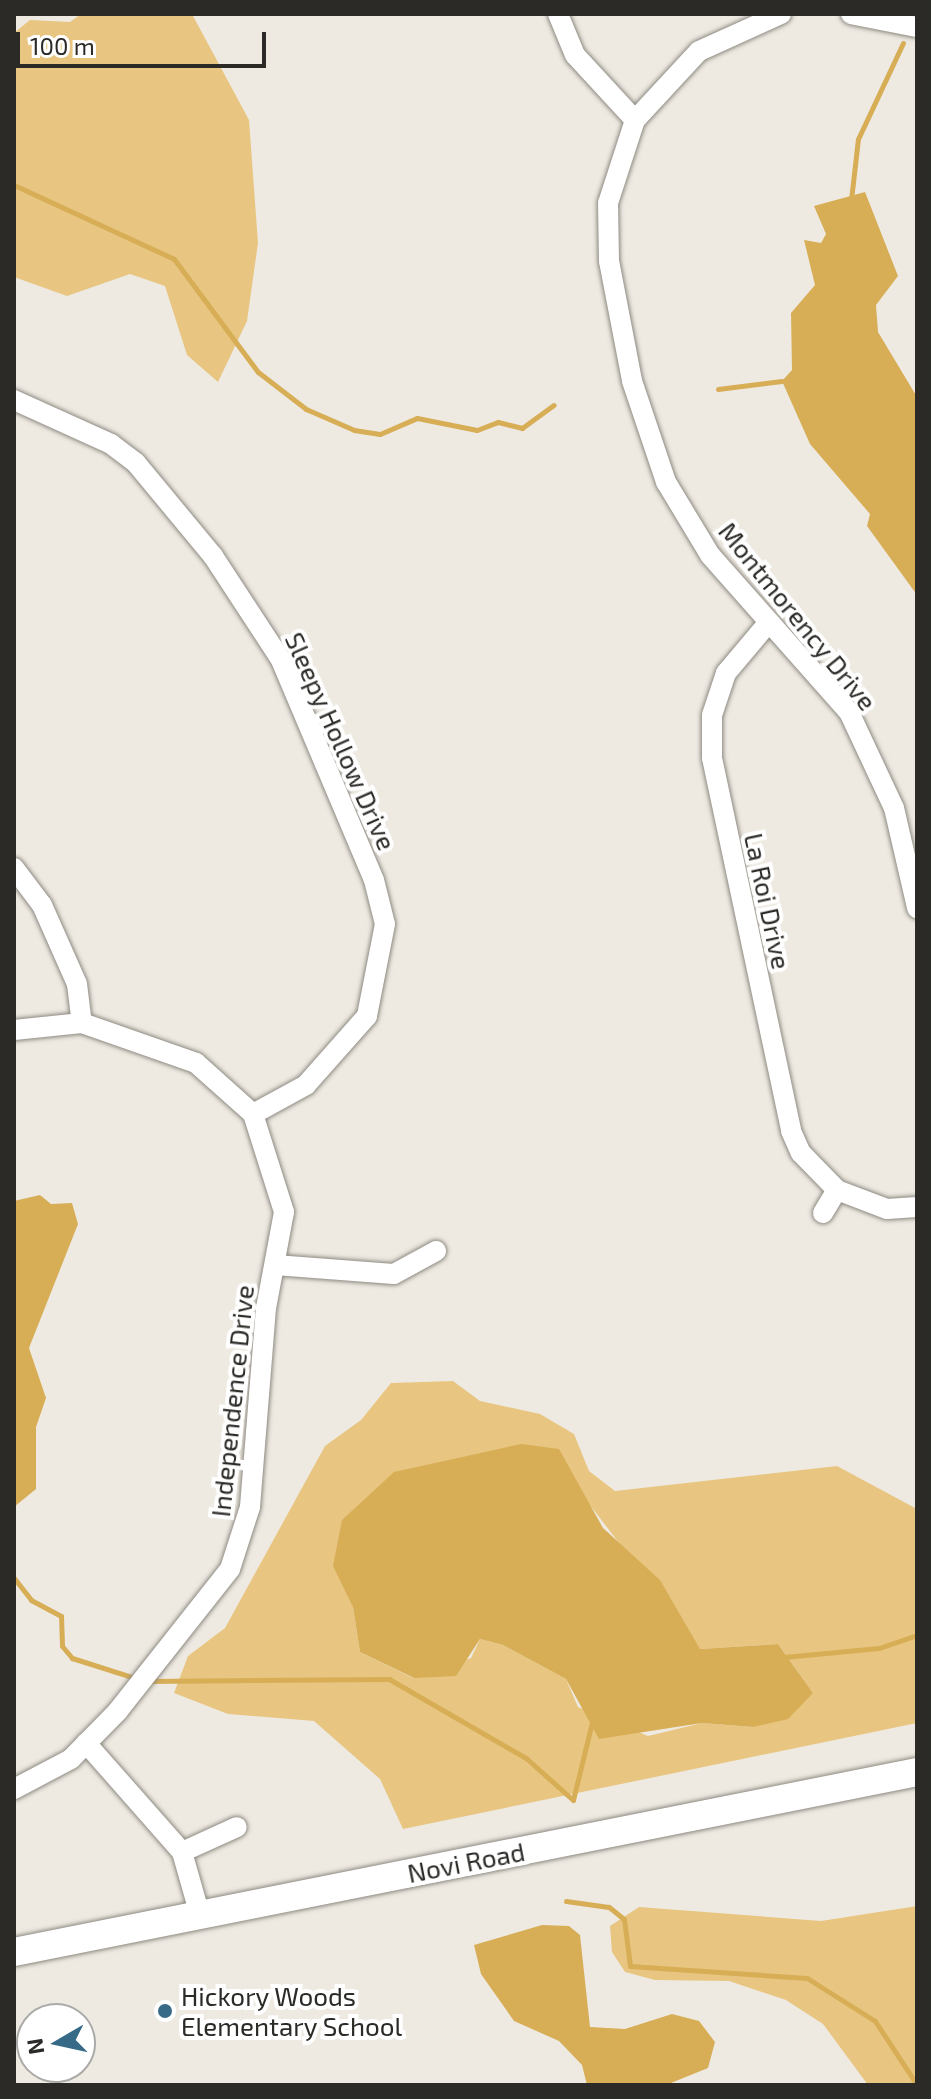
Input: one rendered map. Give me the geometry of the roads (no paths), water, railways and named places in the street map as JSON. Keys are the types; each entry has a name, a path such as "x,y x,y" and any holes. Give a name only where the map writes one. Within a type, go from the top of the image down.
{"main road":[{"name":"Novi Road","path":"14,1952 917,1772"}],"street":[{"path":"558,14 575,55 635,120"},
{"name":"Montmorency Drive","path":"781,14 729,22 635,120 608,203 609,261 632,381 666,482 710,555 849,712 889,795 913,865 917,908"},
{"path":"851,14 917,27"},
{"name":"Sleepy Hollow Drive","path":"14,400 111,444 136,463 213,556 281,660 374,880 385,924 381,973 367,1016 306,1085 253,1114"},
{"name":"La Roi Drive","path":"769,622 726,673 712,715 712,758 791,1131 801,1153 837,1190 887,1209 917,1207"},
{"path":"14,868 54,931 77,984 82,1023"},
{"path":"14,1030 82,1023 196,1063 253,1114"},
{"name":"Independence Drive","path":"14,1789 86,1743 204,1605 239,1549 250,1507 275,1265 284,1212 253,1114"},
{"path":"823,1213 837,1190"},
{"path":"275,1265 394,1274 436,1251"},
{"path":"86,1743 182,1852 200,1915"},
{"path":"182,1852 237,1827"}],"waterway":[{"path":"851,200 858,139 903,43"},
{"path":"14,185 174,259 258,372 306,409 354,430 380,434 417,418 477,430 498,422 522,428 554,405"},
{"path":"718,389 782,381"},
{"path":"14,1578 31,1600 61,1616 62,1646 72,1658 138,1679"},
{"path":"784,1657 879,1648 917,1635"},
{"path":"148,1681 389,1679 526,1758 573,1800"},
{"path":"573,1800 592,1722"},
{"path":"566,1901 609,1907 624,1919 630,1966 807,1978 875,2021 917,2085"}],"place":[{"name":"Hickory Woods Elementary School","path":"165,2011"}]}
